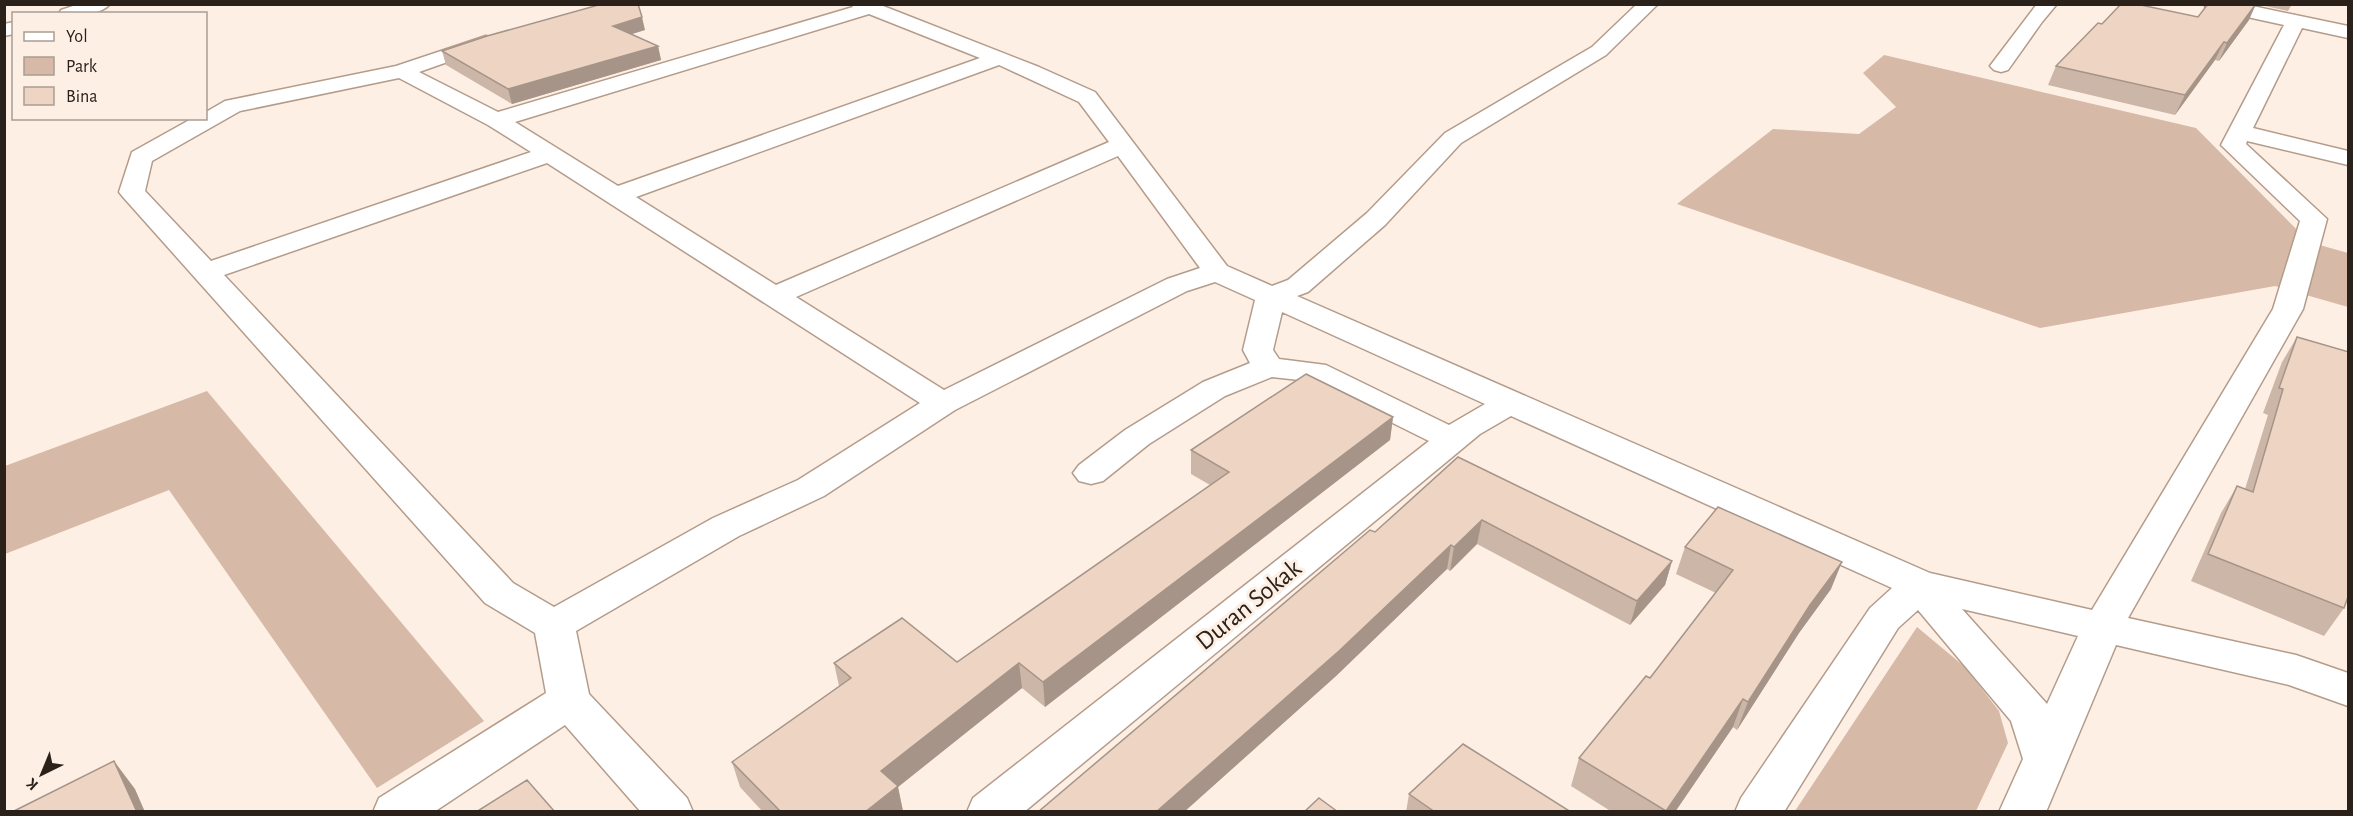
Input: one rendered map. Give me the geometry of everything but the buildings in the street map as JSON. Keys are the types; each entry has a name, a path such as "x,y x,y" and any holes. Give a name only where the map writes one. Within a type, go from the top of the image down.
{"street":[{"path":"75,12 101,4"},
{"path":"1271,296 1298,285 1376,219 1453,138 1599,51 1649,4"},
{"path":"2001,66 2035,18 2048,4"},
{"path":"2213,4 2349,32"},
{"path":"496,120 865,6 1032,71 1088,98 1217,272 1920,585 2296,671 2349,690"},
{"path":"2022,812 2103,626 2288,309 2314,219 2233,145 2296,21"},
{"path":"506,36 441,56 402,72 233,106 141,157 132,192 500,593 554,625 569,700 670,812"},
{"path":"616,196 999,58"},
{"path":"402,72 496,120 943,403"},
{"path":"2239,132 2349,158"},
{"path":"774,296 1123,145"},
{"path":"206,272 549,154"},
{"path":"554,625 726,527 811,488 943,403 1177,285 1217,272"},
{"path":"1268,366 1258,350 1271,296"},
{"path":"1091,473 1137,437 1214,389 1268,366 1315,372 1453,440"},
{"name":"Duran Sokak","path":"990,812 1468,428 1510,403"},
{"path":"1920,585 1974,651 2031,714 2045,758"},
{"path":"1758,812 1884,618 1920,585"},
{"path":"396,812 569,700"}],"green space":[{"path":"1884,55 2196,128 2309,242 2348,253 2348,307 2275,286 2040,328 1677,204 1773,129 1859,134 1896,107 1863,73"},
{"path":"207,391 484,721 377,788 169,490 5,554 5,466"},
{"path":"1917,627 1965,667 1999,711 2008,743 1976,811 1795,811"}]}
